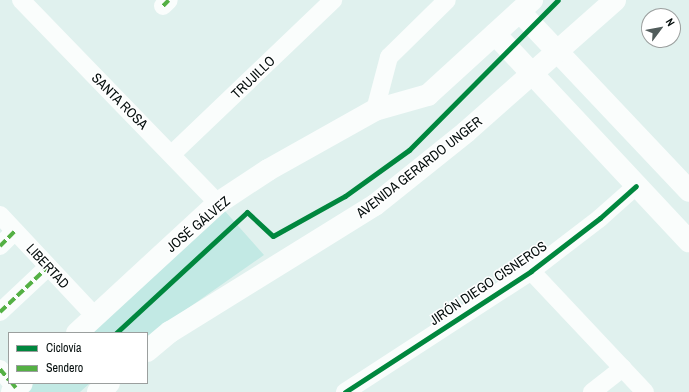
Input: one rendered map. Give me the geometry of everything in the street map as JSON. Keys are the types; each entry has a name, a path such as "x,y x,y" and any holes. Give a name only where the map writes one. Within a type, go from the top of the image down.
{"main road":[{"name":"AVENIDA GERARDO UNGER","path":"148,350 170,332 374,205 466,132 615,0"},
{"path":"689,191 558,52 526,6 495,34 689,241"},
{"name":"JOSÉ GÁLVEZ","path":"78,332 218,203 268,170 375,110 428,95 495,34"},
{"path":"98,392 107,384"}],"street":[{"name":"SANTA ROSA","path":"21,0 218,203"},
{"name":"TRUJILLO","path":"172,154 333,0"},
{"path":"375,110 389,57 447,0"},
{"name":"JIRÓN DIEGO CISNEROS","path":"345,392 531,271 600,218 636,186"},
{"name":"LIBERTAD","path":"0,215 95,316"},
{"path":"0,246 15,231"},
{"path":"0,312 48,266"},
{"path":"531,271 645,392"},
{"path":"592,392 623,368"},
{"path":"0,370 8,379"}],"shaded area":[{"path":"224,210 264,255 148,336 148,332 88,332"},
{"path":"33,384 89,384 80,392 24,392"}],"marked path":[{"path":"163,6 169,0"},
{"path":"0,246 15,231"},
{"path":"0,312 48,267"},
{"path":"0,369 8,379"},
{"path":"13,384 16,388"}],"cycle path":[{"path":"117,332 247,212 273,236 345,196 409,150 558,0"},
{"path":"345,392 531,271 600,218 636,186"}]}
